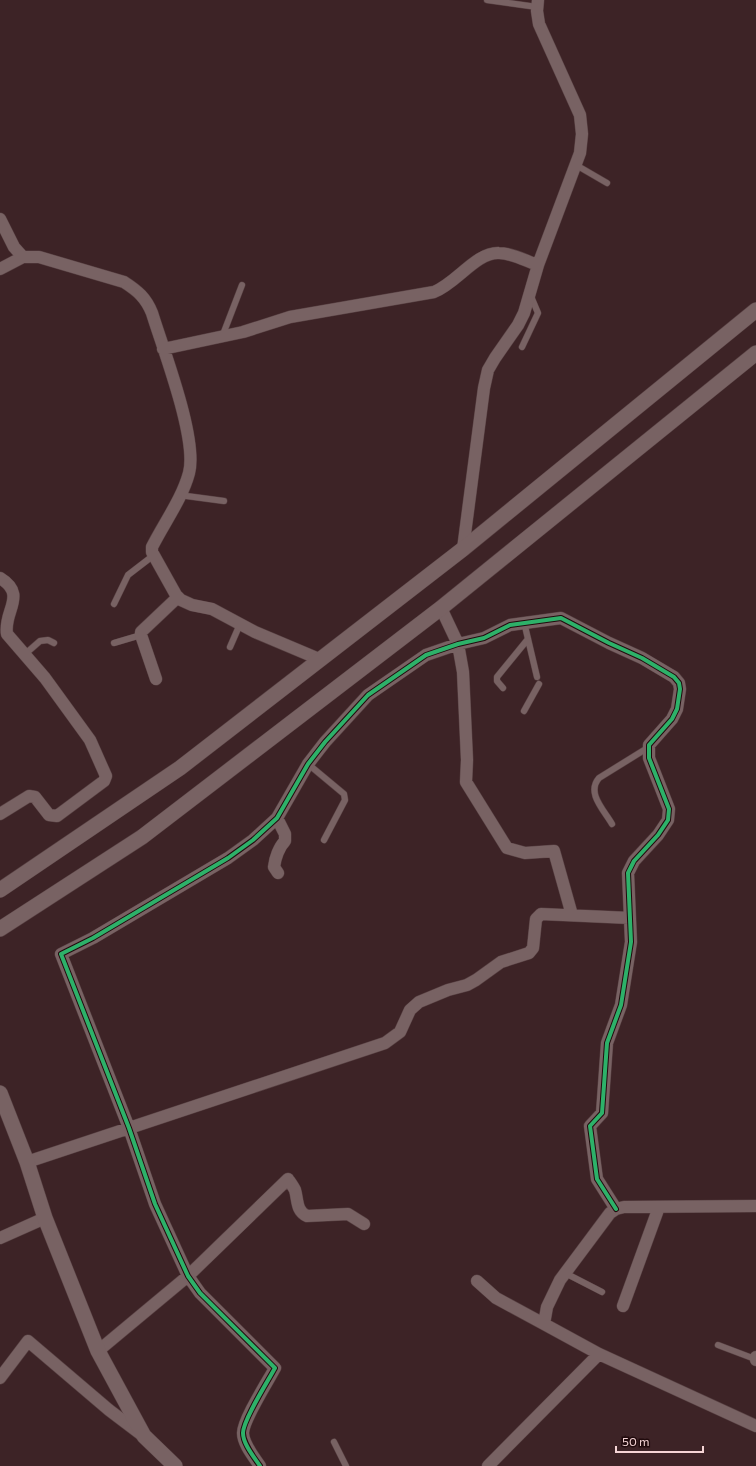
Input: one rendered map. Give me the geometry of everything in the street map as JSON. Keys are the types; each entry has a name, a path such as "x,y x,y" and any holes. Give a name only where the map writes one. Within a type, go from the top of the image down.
{"street":[{"path":"463,549 485,382 495,358 524,313 538,265 580,153 582,134 580,115 539,24 537,4"},
{"path":"0,219 14,247 23,257"},
{"path":"163,349 260,328 290,317 434,292 452,282 473,263 490,254 506,254 538,265"},
{"path":"0,269 23,257 39,257 74,266 124,282 135,289 146,300 186,423 190,464 185,484 152,547 154,555 178,597 192,605 212,609 240,624 319,659"},
{"path":"0,890 180,768 463,549 756,310"},
{"path":"0,929 142,837 441,608 756,352"},
{"path":"0,814 29,796 35,797 49,815 57,816 106,778 90,740 45,678 3,630 14,598 14,592 11,586 1,580"},
{"path":"156,679 141,635 142,632 178,597"},
{"path":"441,608 458,644 464,672 466,782 507,848 525,852 554,851 572,915"},
{"path":"260,1466 250,1451 243,1433 246,1421 275,1368 200,1293 188,1276 155,1204 129,1128 61,954 93,938 228,858 253,840 277,818 308,764 325,742 368,695 426,655 458,644 484,638 510,625 554,618 566,619 609,644 642,658 674,677 679,683 680,690 678,709 672,719 648,747 649,758 669,809 668,820 658,836 634,861 628,873 630,942 621,1005 607,1043 602,1113 590,1126 597,1179 616,1209"},
{"path":"277,818 285,834 285,841 280,846 274,860 274,867 278,873"},
{"path":"27,1162 385,1043 400,1032 407,1014 419,1002 448,990 467,985 501,962 529,953 533,948 535,923 538,915 546,913 630,918"},
{"path":"0,1093 27,1162 45,1218 98,1351 144,1436"},
{"path":"98,1351 188,1276 288,1179 294,1189 300,1211 303,1214 307,1216 348,1214 364,1224"},
{"path":"623,1306 659,1206"},
{"path":"544,1324 547,1307 565,1273 604,1221 616,1209 624,1207 659,1206 756,1206"},
{"path":"0,1238 45,1218"},
{"path":"477,1281 496,1298 599,1354 756,1426"},
{"path":"0,1378 28,1340 109,1410 144,1436 175,1466"},
{"path":"488,1466 599,1354"}],"lane":[{"path":"487,0 537,4"},
{"path":"576,165 607,183"},
{"path":"222,337 242,285"},
{"path":"522,347 538,313 530,293"},
{"path":"179,495 224,501"},
{"path":"114,604 128,575 154,555"},
{"path":"524,622 538,681 524,711"},
{"path":"230,647 240,624"},
{"path":"114,643 141,635"},
{"path":"503,688 497,681 497,677 528,639"},
{"path":"24,655 40,641 48,640 54,643"},
{"path":"612,824 593,792 594,783 599,778 648,747"},
{"path":"308,764 344,794 345,800 324,840"},
{"path":"565,1273 602,1292"},
{"path":"718,1346 756,1359"},
{"path":"334,1442 346,1466"}],"cycle path":[{"path":"260,1466 247,1446 243,1433 251,1410 275,1368 200,1293 188,1276 155,1204 129,1128 61,954 93,938 228,858 253,840 277,818 308,764 325,742 368,695 426,655 458,644 484,638 510,625 561,618 642,658 674,677 679,683 680,689 677,709 672,719 649,745 649,758 669,809 668,820 658,835 634,861 628,873 631,942 621,1005 607,1043 602,1113 590,1126 597,1179 616,1209"}]}
